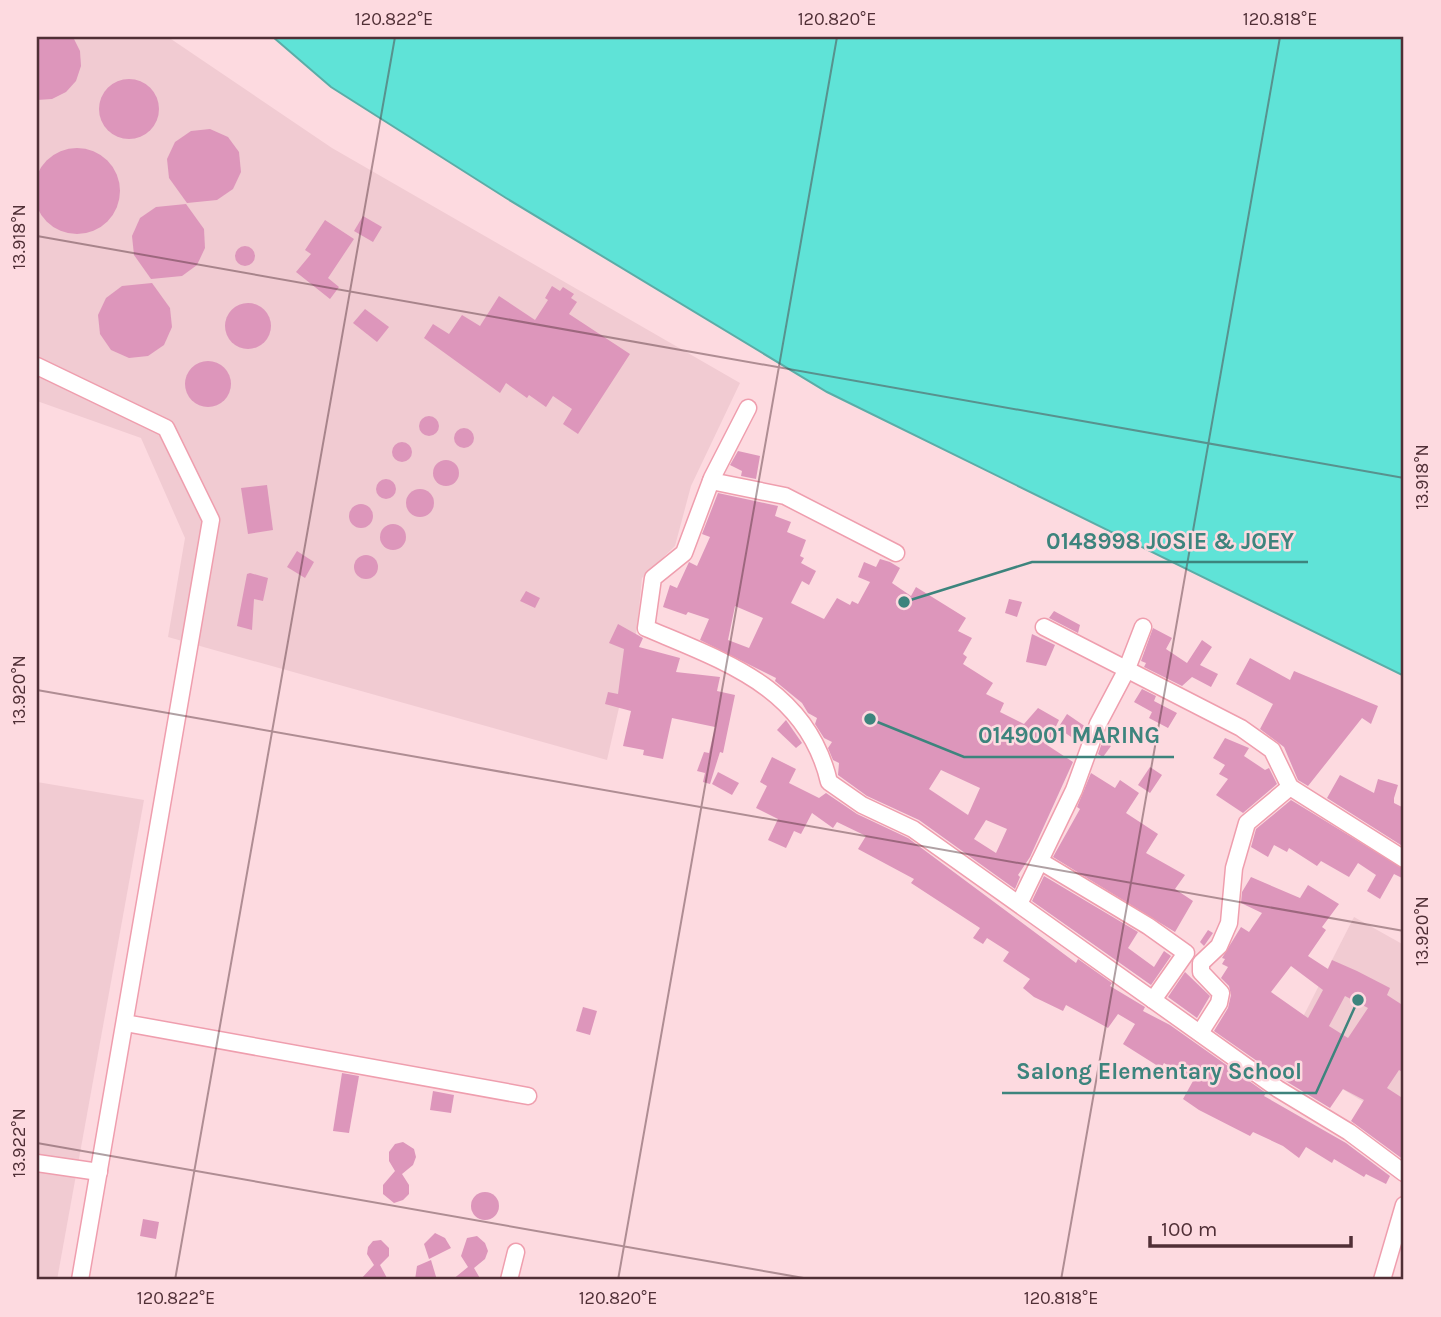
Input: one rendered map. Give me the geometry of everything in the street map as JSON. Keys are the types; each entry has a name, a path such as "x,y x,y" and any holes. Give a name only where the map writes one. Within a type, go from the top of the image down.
{"street":[{"path":"37,366 166,428 211,520 80,1280"},
{"path":"748,408 710,481 684,553 653,578 646,628 761,681 799,718 822,751 829,782 862,805 913,829 1278,1089 1349,1132 1404,1173"},
{"path":"710,481 785,496 896,553"},
{"path":"1044,627 1241,728 1272,750 1290,787 1404,859"},
{"path":"1020,904 1074,790 1098,724 1126,671 1143,628"},
{"path":"1200,1033 1219,1003 1221,993 1201,972 1201,963 1219,946 1229,923 1234,868 1247,823 1290,787"},
{"path":"1040,861 1149,926 1186,953 1153,1000"},
{"path":"125,1023 528,1096"},
{"path":"37,1163 99,1172"},
{"path":"1382,1280 1404,1205"},
{"path":"509,1280 516,1252"}],"shaded area":[{"path":"37,37 168,37 332,148 740,383 691,486 675,546 642,578 637,629 607,760 168,637 185,538 141,438 37,401"},
{"path":"37,782 144,800 57,1280 37,1280"},
{"path":"1354,917 1404,945 1404,1126 1284,1054"}],"water":[{"path":"273,37 1404,37 1404,676 827,392 506,198 331,87"}],"building":[{"path":"37,37 73,37 80,51 81,66 76,81 66,92 52,99 37,100"},
{"path":"123,79 135,79 154,92 159,109 157,121 146,134 135,139 123,139 104,126 99,115 99,103 112,84"},
{"path":"210,129 228,137 239,152 241,172 233,189 217,200 187,203 169,178 167,159 175,142 191,131"},
{"path":"77,148 101,155 113,167 120,191 113,215 101,227 77,234 53,227 41,215 34,191 41,167 53,155"},
{"path":"186,204 204,229 205,248 197,265 182,276 151,279 134,255 132,236 140,218 156,207"},
{"path":"363,216 382,227 373,242 354,231"},
{"path":"325,220 354,239 328,278 339,287 330,299 296,272 311,254 305,250"},
{"path":"241,246 249,246 255,256 249,266 241,266 235,260 235,252"},
{"path":"152,283 170,308 172,327 164,345 148,356 129,358 111,350 100,334 98,315 106,298 122,286"},
{"path":"552,286 560,291 563,287 574,294 571,298 577,302 569,314 630,354 578,434 563,424 572,409 553,396 546,407 506,383 500,393 424,338 433,324 449,334 462,315 480,326 499,296 535,320 548,300 545,298"},
{"path":"248,303 264,310 271,326 264,342 248,349 232,342 225,326 232,310"},
{"path":"365,309 389,327 377,342 353,323"},
{"path":"208,361 224,368 231,384 224,400 208,407 192,400 185,384 192,368"},
{"path":"425,416 433,416 439,426 433,436 425,436 419,430 419,422"},
{"path":"460,428 468,428 474,438 468,448 460,448 454,442 454,434"},
{"path":"398,442 406,442 412,452 406,462 398,462 392,456 392,448"},
{"path":"738,451 760,456 756,479 741,476 742,471 730,465"},
{"path":"446,460 455,464 459,473 455,482 446,486 437,482 433,473 437,464"},
{"path":"382,479 390,479 396,489 390,499 382,499 376,493 376,485"},
{"path":"267,485 273,530 248,534 241,488"},
{"path":"420,489 430,493 434,503 430,513 420,517 410,513 406,503 410,493"},
{"path":"718,493 778,506 775,516 791,522 787,532 806,540 800,556 804,558 801,563 816,571 809,585 802,581 791,603 824,619 837,598 850,605 852,601 858,604 870,582 858,577 864,562 876,567 880,559 890,562 900,568 892,583 911,596 916,587 966,618 958,631 972,638 963,654 967,657 963,664 993,683 986,694 1004,703 1000,712 1024,724 1038,708 1059,720 1047,745 1073,762 1030,857 1018,875 1020,877 1015,889 919,820 867,796 838,775 839,763 833,760 828,748 832,742 824,738 815,724 817,718 808,713 802,703 775,681 776,678 700,640 709,619 663,607 670,585 677,588 689,562 697,566 710,537 702,534","holes":["735,606 763,618 749,648 728,640","941,770 980,788 968,815 929,789","986,820 1007,829 996,853 974,839"]},
{"path":"361,504 369,508 373,516 369,524 361,528 353,524 349,516 353,508"},
{"path":"393,524 402,528 406,537 402,546 393,550 384,546 380,537 384,528"},
{"path":"297,551 314,562 305,578 287,567"},
{"path":"366,555 375,558 378,567 375,576 366,579 357,576 354,567 357,558"},
{"path":"247,574 268,578 263,601 254,599 252,630 237,626"},
{"path":"526,591 540,598 535,608 520,601"},
{"path":"1009,599 1022,602 1017,617 1005,613"},
{"path":"1054,611 1080,625 1078,633 1049,618"},
{"path":"618,624 643,638 639,647 680,658 676,672 720,677 717,691 735,695 723,753 720,752 710,784 703,782 705,773 697,771 704,752 709,753 715,727 672,718 663,759 643,755 644,750 623,746 631,711 605,704 608,692 618,694 624,649 609,643"},
{"path":"1153,628 1172,638 1166,649 1187,663 1202,640 1212,647 1200,665 1218,674 1211,687 1192,677 1182,686 1144,667 1146,663 1141,661"},
{"path":"1032,634 1055,645 1046,666 1026,662"},
{"path":"1250,658 1290,680 1294,671 1378,706 1371,724 1362,718 1308,786 1298,780 1284,747 1260,729 1273,704 1236,684"},
{"path":"1142,689 1156,696 1154,701 1177,713 1168,728 1149,718 1152,712 1134,702"},
{"path":"1067,714 1086,727 1080,743 1058,728"},
{"path":"786,720 802,743 796,748 777,730"},
{"path":"1225,738 1249,748 1244,756 1265,770 1269,768 1277,784 1243,813 1216,795 1228,779 1219,774 1225,765 1213,758"},
{"path":"1103,740 1111,746 1103,757 1098,754"},
{"path":"772,757 796,769 789,783 819,798 826,793 857,814 908,838 1076,963 1078,959 1112,983 1110,986 1145,1007 1143,1011 1170,1025 1266,1093 1264,1096 1346,1143 1390,1176 1386,1184 1366,1174 1364,1177 1334,1159 1332,1163 1306,1147 1299,1158 1283,1146 1253,1132 1250,1136 1199,1110 1183,1099 1193,1081 1164,1063 1161,1068 1123,1044 1135,1024 1118,1014 1108,1028 1066,1005 1063,1011 1034,997 1023,988 1030,979 1003,961 1009,952 987,938 983,944 973,938 980,928 911,883 914,879 858,849 866,836 837,822 833,828 812,813 801,834 794,831 786,848 768,840 778,819 756,808 767,786 760,782"},
{"path":"1150,767 1162,775 1150,793 1138,785"},
{"path":"718,772 739,783 732,795 712,784"},
{"path":"1091,773 1115,788 1120,780 1139,793 1126,813 1158,834 1146,853 1185,875 1175,889 1193,901 1175,932 1053,857 1080,809 1077,807"},
{"path":"1340,775 1374,793 1378,779 1398,785 1394,803 1404,808 1404,847 1327,798"},
{"path":"1291,800 1404,869 1404,879 1394,874 1380,899 1367,891 1376,875 1358,863 1349,877 1321,861 1317,866 1289,848 1287,852 1274,845 1268,857 1251,847 1256,829"},
{"path":"1044,876 1138,932 1128,948 1154,967 1164,951 1171,956 1151,985 1032,901"},
{"path":"1251,877 1300,898 1308,885 1339,904 1322,927 1326,930 1308,956 1328,969 1332,960 1390,988 1387,995 1404,1006 1404,1073 1399,1070 1387,1088 1404,1099 1404,1160 1351,1121 1364,1100 1343,1089 1330,1108 1284,1080 1214,1031 1228,1008 1231,995 1229,986 1221,978 1228,967 1222,964 1225,959 1222,958 1241,927 1249,932 1262,913 1241,903 1242,892","holes":["1291,966 1323,990 1308,1018 1271,992","1345,996 1368,1008 1348,1038 1329,1026"]},
{"path":"1208,930 1213,933 1204,946 1200,942"},
{"path":"1185,972 1210,996 1197,1018 1168,997"},
{"path":"583,1007 597,1011 590,1035 576,1031"},
{"path":"342,1073 359,1076 349,1133 333,1131"},
{"path":"433,1091 454,1095 451,1113 430,1110"},
{"path":"403,1142 414,1149 416,1157 413,1165 402,1174 409,1185 409,1194 394,1203 383,1194 383,1185 395,1171 389,1161 389,1152 395,1144"},
{"path":"485,1192 495,1196 499,1206 495,1216 485,1220 475,1216 471,1206 475,1196"},
{"path":"143,1219 159,1222 156,1239 140,1236"},
{"path":"435,1233 445,1238 451,1248 429,1259 424,1244"},
{"path":"477,1236 485,1243 488,1251 485,1259 474,1268 481,1280 452,1280 468,1267 461,1256 467,1238"},
{"path":"381,1240 389,1248 389,1256 380,1265 388,1280 360,1280 374,1265 367,1254 368,1247 373,1241"},
{"path":"431,1260 437,1280 415,1280 417,1266"}],"place":[{"name":"0148998 JOSIE & JOEY","path":"904,602"},
{"name":"0149001 MARING","path":"870,719"},
{"name":"Salong Elementary School","path":"1358,1000"}]}
